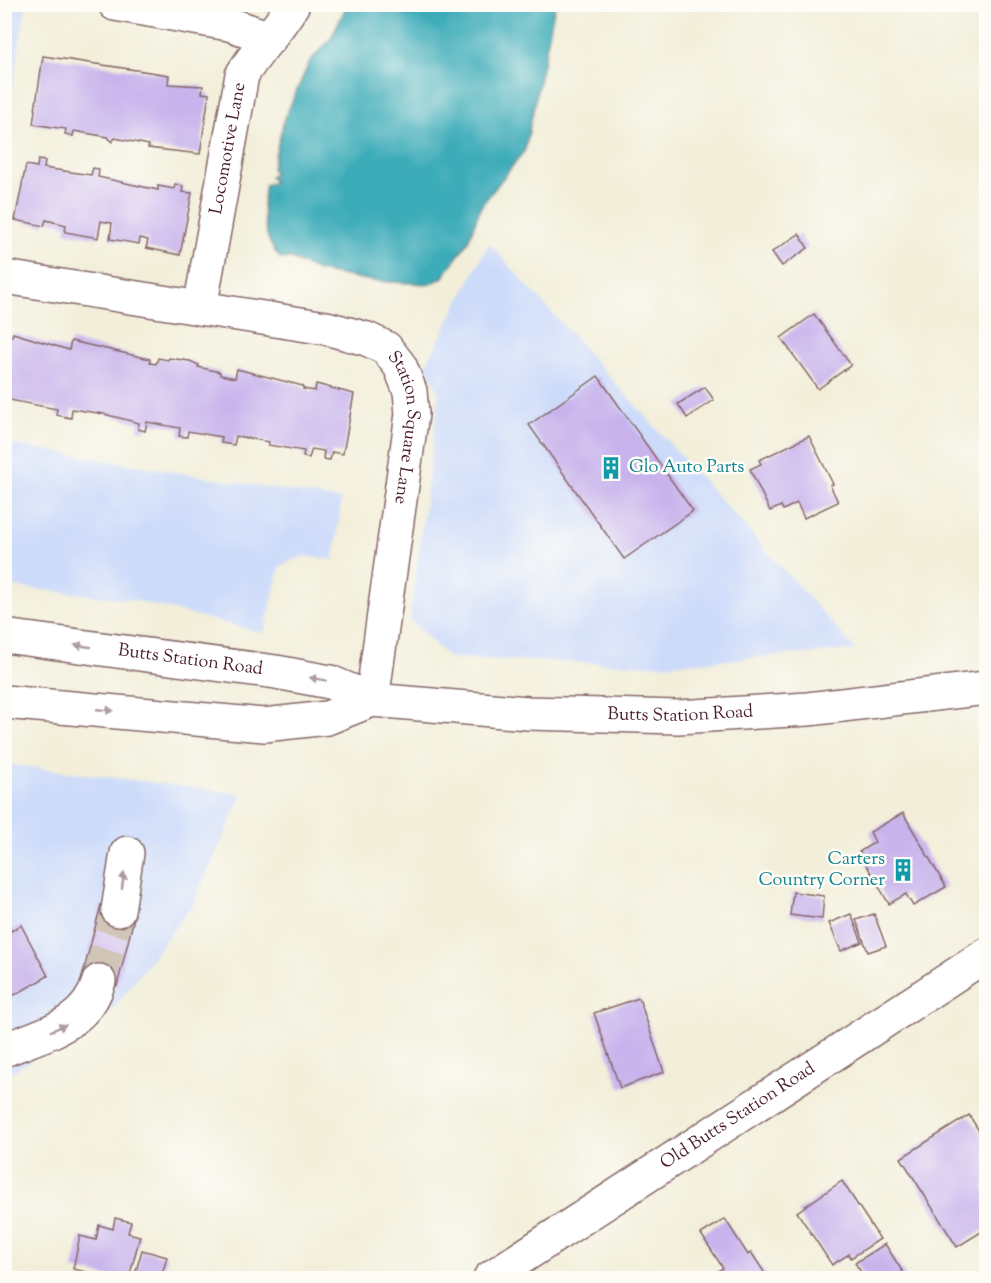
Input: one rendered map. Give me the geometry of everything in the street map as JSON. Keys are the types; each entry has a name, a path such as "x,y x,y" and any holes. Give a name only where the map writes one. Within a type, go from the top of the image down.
{"street":[{"path":"115,4 229,24 270,38"},
{"name":"Locomotive Lane","path":"200,308 242,75 293,4"},
{"name":"Station Square Lane","path":"10,278 326,328 367,339 386,348 406,378 412,401 412,414 372,700"},
{"name":"Butts Station Road","path":"4,636 276,672 330,682 372,700 528,713 678,717 808,709 987,687"},
{"name":"Butts Station Road","path":"4,702 264,725 327,718 372,700"},
{"path":"118,910 127,853"},
{"name":"Old Butts Station Road","path":"490,1278 987,955"},
{"path":"4,1050 68,1024 84,1011 94,998 99,981"}],"shaded area":[{"path":"4,5 26,5 5,131"},
{"path":"489,243 856,650 659,665 449,658 410,620 439,393 426,365"},
{"path":"4,443 341,500 334,560 304,556 280,566 264,633 134,600 5,586"},
{"path":"5,764 243,794 193,904 109,1014 5,1076"}],"water":[{"path":"352,5 555,5 525,150 481,206 468,242 442,278 430,284 373,281 318,271 289,258 281,259 275,252 267,234 263,204 265,185 274,182 270,177 274,174 272,168 284,120 310,61 330,40 345,9"}],"building":[{"path":"43,56 169,75 168,84 203,86 202,93 209,94 200,154 148,148 149,145 115,138 112,142 108,137 74,131 73,136 65,134 66,129 33,124"},
{"path":"38,160 45,161 44,168 91,175 93,168 99,169 98,177 158,190 158,186 174,189 175,184 183,186 182,192 192,193 180,255 146,248 148,240 140,238 139,244 110,239 112,223 101,221 98,238 65,232 66,225 46,220 44,226 15,220 26,165 37,167"},
{"path":"799,234 808,248 782,266 772,252"},
{"path":"814,314 851,365 818,389 781,338"},
{"path":"13,333 69,350 71,341 150,359 150,363 156,364 158,358 190,361 199,365 198,367 220,372 220,375 235,378 237,369 303,386 303,389 315,391 316,384 354,394 343,454 332,452 330,460 323,459 324,451 312,449 309,458 303,457 304,451 268,445 269,442 236,436 234,445 221,443 222,437 188,431 187,437 179,436 180,428 147,422 145,431 138,429 139,423 104,414 72,409 71,418 56,415 57,409 4,399 4,335 12,336"},
{"name":"Glo Auto Parts","path":"598,376 693,511 624,559 529,425"},
{"path":"705,387 714,400 687,418 678,404"},
{"path":"809,436 833,484 830,485 838,502 804,518 797,503 783,510 781,506 770,511 750,469 761,464 759,460"},
{"name":"Carters Country Corner","path":"903,813 946,887 913,906 906,894 889,904 859,852 875,842 870,832"},
{"path":"793,892 824,896 822,919 790,915"},
{"path":"101,905 135,914 117,986 82,977"},
{"path":"851,914 862,942 841,951 829,923"},
{"path":"874,914 886,946 868,952 856,920"},
{"path":"4,920 11,931 21,925 48,976 4,1001"},
{"path":"639,998 664,1072 620,1088 594,1013"},
{"path":"969,1115 986,1142 986,1184 983,1186 986,1193 986,1229 957,1247 901,1158"},
{"path":"842,1181 880,1239 851,1258 849,1254 832,1265 797,1212"},
{"path":"115,1218 131,1222 128,1233 140,1236 129,1278 113,1278 73,1269 80,1236 96,1240 99,1225 113,1229"},
{"path":"725,1219 748,1255 751,1252 768,1278 707,1278 723,1268 701,1234"},
{"path":"885,1244 906,1277 865,1278 855,1263"},
{"path":"142,1250 167,1257 161,1278 134,1278"}],"tunnel":[{"path":"99,981 118,910"}],"place":[{"name":"Glo Auto Parts","path":"611,468"},
{"name":"Carters Country Corner","path":"903,870"}]}
